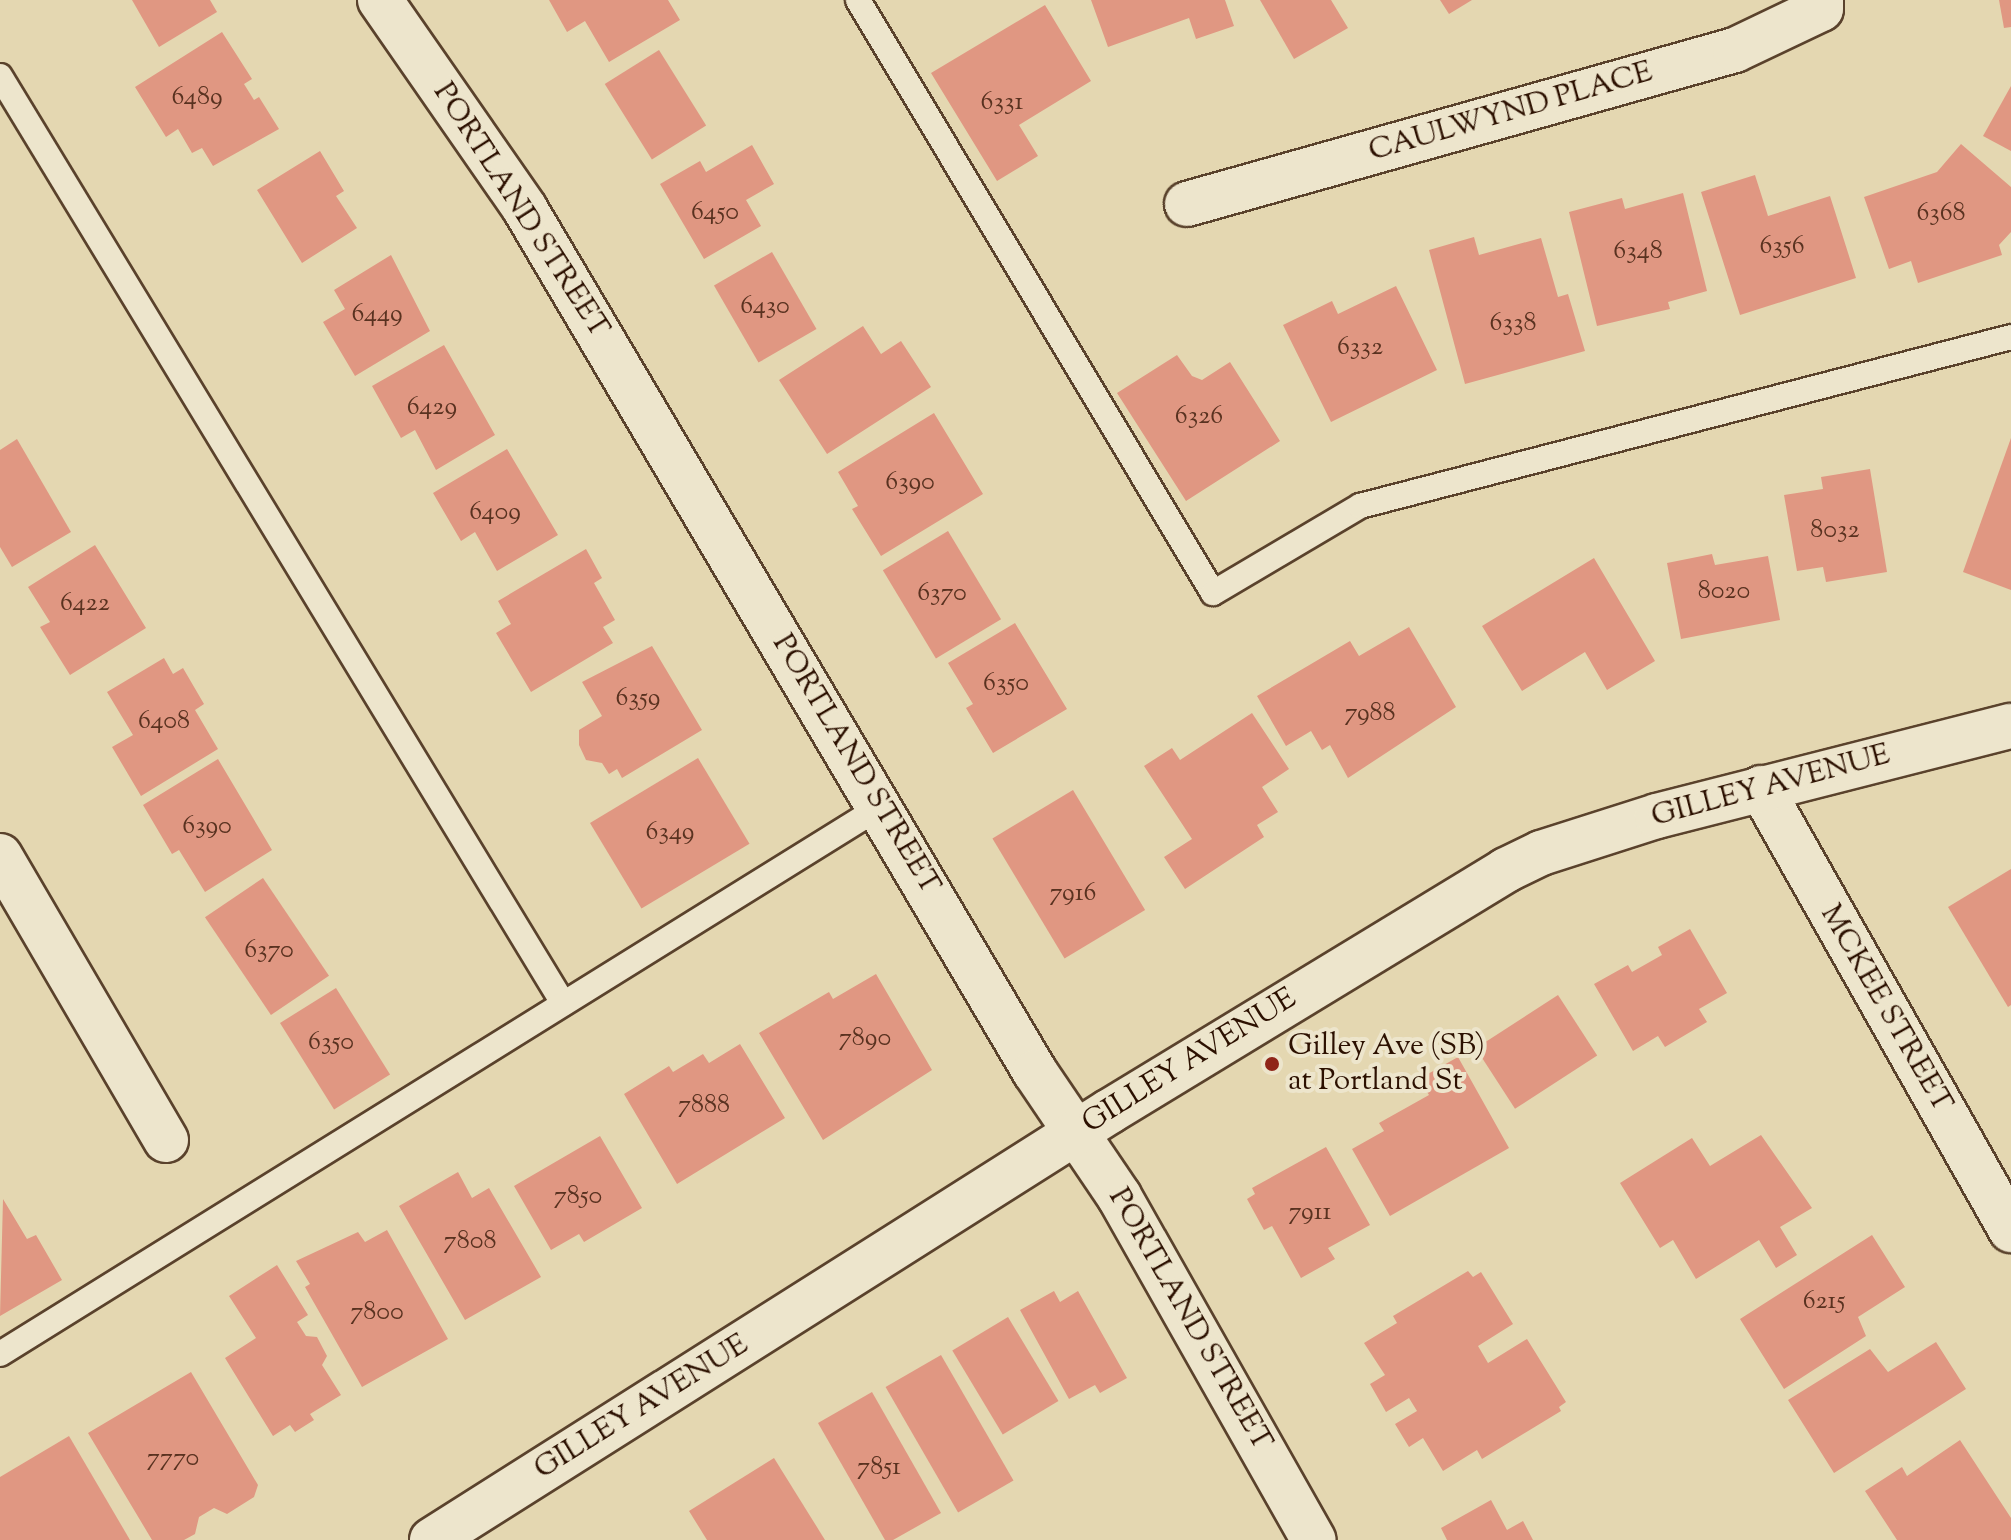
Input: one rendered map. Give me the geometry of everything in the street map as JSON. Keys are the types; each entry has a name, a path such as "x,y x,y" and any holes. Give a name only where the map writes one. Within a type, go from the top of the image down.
{"street":[{"name":"CAULWYND PLACE","path":"1187,204 1735,50 1821,9 1821,0"},
{"name":"PORTLAND STREET","path":"384,1 525,209 1035,1072 1078,1132 1314,1540"},
{"name":"GILLEY AVENUE","path":"432,1540 1078,1132 1506,870 1580,840 1761,788 2011,726"},
{"name":"MCKEE STREET","path":"1761,788 2011,1230"},
{"path":"0,856 166,1140"}],"lane":[{"path":"858,0 1213,593 1360,506 2011,337"},
{"path":"0,76 563,1003"},
{"path":"0,1354 880,807"}],"building":[{"path":"132,0 210,0 217,12 159,47"},
{"path":"549,0 668,0 680,20 609,62 585,21 567,32"},
{"path":"1091,0 1225,0 1234,26 1196,39 1189,18 1108,47"},
{"path":"1260,0 1331,0 1348,28 1294,59"},
{"path":"1440,0 1472,0 1449,14"},
{"path":"1999,0 2011,0 2011,27 2004,28"},
{"path":"1045,5 1091,81 1019,125 1038,156 997,181 931,73"},
{"path":"222,32 252,79 244,84 254,100 259,97 279,129 213,166 202,148 192,153 178,129 166,137 135,87"},
{"path":"659,50 706,125 652,159 605,84"},
{"path":"2011,86 2011,151 1983,136"},
{"path":"1961,144 2011,187 2011,232 1999,245 2002,255 1918,283 1911,261 1889,269 1864,197 1937,172"},
{"path":"752,145 774,184 746,200 761,226 704,259 660,184 700,161 706,172"},
{"path":"320,151 344,191 336,196 357,228 302,263 257,190"},
{"path":"1755,175 1768,216 1830,196 1856,278 1740,315 1701,192"},
{"path":"1683,193 1707,291 1668,302 1670,309 1597,326 1569,212 1622,198 1625,209"},
{"path":"1474,237 1479,255 1541,238 1558,297 1568,294 1585,351 1465,384 1429,250"},
{"path":"772,252 816,329 758,363 714,286"},
{"path":"391,255 430,331 355,376 323,322 345,309 334,290"},
{"path":"1396,286 1437,370 1331,422 1283,325 1332,301 1338,314"},
{"path":"863,326 881,354 901,341 931,387 827,454 779,380"},
{"path":"444,345 495,435 436,470 415,430 401,438 372,386"},
{"path":"1177,355 1192,376 1202,380 1230,362 1280,441 1186,501 1117,393"},
{"path":"934,413 983,494 881,556 852,509 858,506 838,472"},
{"path":"2011,438 2011,590 1963,572"},
{"path":"17,439 71,532 12,567 0,547 0,450"},
{"path":"507,449 558,535 497,571 475,532 461,541 433,493"},
{"path":"1870,469 1887,572 1826,582 1823,567 1797,571 1784,495 1823,489 1821,477"},
{"path":"948,531 1001,619 936,658 883,570"},
{"path":"95,545 146,628 70,675 40,627 50,622 28,587"},
{"path":"586,549 602,578 594,583 615,620 603,627 613,643 531,692 496,633 511,624 498,601"},
{"path":"1712,554 1715,565 1768,556 1780,620 1681,639 1667,563"},
{"path":"1594,558 1655,661 1607,690 1585,652 1522,691 1482,626"},
{"path":"1015,623 1067,709 993,753 966,708 973,704 948,663"},
{"path":"1409,627 1456,707 1348,778 1330,745 1322,750 1311,731 1286,746 1257,696 1350,641 1359,656"},
{"path":"652,646 702,730 622,778 617,769 609,774 602,763 586,760 579,745 579,730 602,716 582,682"},
{"path":"164,658 173,674 183,668 204,704 195,710 218,749 141,796 112,747 133,735 107,692"},
{"path":"1252,713 1289,769 1262,787 1278,812 1257,825 1264,837 1185,889 1164,857 1192,839 1144,766 1172,748 1180,760"},
{"path":"698,758 750,844 642,909 590,823"},
{"path":"218,759 272,850 205,892 179,850 172,854 143,805"},
{"path":"1073,790 1145,910 1065,958 992,838"},
{"path":"2011,869 2011,1005 2008,1007 1948,907"},
{"path":"263,878 329,976 271,1015 205,917"},
{"path":"1690,929 1727,993 1699,1009 1707,1022 1665,1047 1658,1036 1633,1051 1594,984 1628,965 1632,972 1662,955 1658,947"},
{"path":"876,974 932,1070 823,1140 759,1033 829,992 833,999"},
{"path":"336,988 390,1075 334,1109 280,1023"},
{"path":"1558,995 1597,1055 1515,1109 1476,1048"},
{"path":"740,1044 785,1118 677,1184 624,1094 669,1066 673,1072 703,1054 709,1063"},
{"path":"1458,1057 1509,1148 1390,1216 1352,1149 1384,1131 1379,1123 1429,1095 1419,1079"},
{"path":"1761,1135 1812,1208 1780,1227 1797,1255 1776,1268 1759,1240 1696,1279 1673,1240 1660,1248 1620,1183 1692,1138 1710,1166"},
{"path":"600,1136 642,1208 584,1242 579,1234 551,1250 514,1186"},
{"path":"1326,1147 1370,1225 1328,1248 1335,1259 1301,1278 1272,1226 1264,1230 1247,1199 1255,1194 1252,1188"},
{"path":"458,1172 472,1198 489,1188 541,1277 465,1320 399,1206"},
{"path":"3,1199 27,1239 36,1235 62,1280 0,1316"},
{"path":"387,1230 448,1339 362,1387 305,1287 310,1284 296,1261 358,1232 365,1242"},
{"path":"1872,1235 1905,1287 1858,1317 1866,1336 1784,1389 1740,1319"},
{"path":"277,1265 308,1315 297,1322 306,1336 317,1337 327,1356 322,1365 341,1395 310,1414 314,1420 295,1432 290,1425 273,1436 225,1358 256,1338 229,1296"},
{"path":"1468,1271 1473,1277 1481,1272 1513,1324 1478,1346 1488,1363 1527,1339 1566,1402 1559,1407 1561,1411 1482,1459 1477,1450 1443,1471 1423,1438 1409,1447 1395,1424 1417,1411 1409,1398 1386,1412 1370,1384 1385,1375 1364,1343 1397,1323 1393,1316"},
{"path":"1054,1291 1060,1302 1078,1291 1127,1378 1100,1393 1095,1385 1069,1399 1020,1310"},
{"path":"1008,1317 1058,1401 1003,1434 952,1350"},
{"path":"1936,1342 1966,1389 1834,1473 1788,1400 1870,1349 1888,1372"},
{"path":"941,1355 1013,1481 958,1513 886,1387"},
{"path":"191,1372 258,1485 254,1497 227,1514 214,1508 199,1517 195,1534 184,1540 152,1540 88,1433"},
{"path":"872,1392 941,1513 893,1540 885,1540 818,1423"},
{"path":"69,1436 130,1540 0,1540 0,1477"},
{"path":"1960,1440 2011,1518 2011,1540 1897,1540 1865,1491 1902,1467 1907,1476"},
{"path":"774,1458 825,1540 707,1540 689,1511"},
{"path":"1491,1500 1507,1530 1523,1521 1533,1540 1447,1540 1441,1528"}],"place":[{"name":"Gilley Ave (SB) at Portland St","path":"1272,1064"}]}
